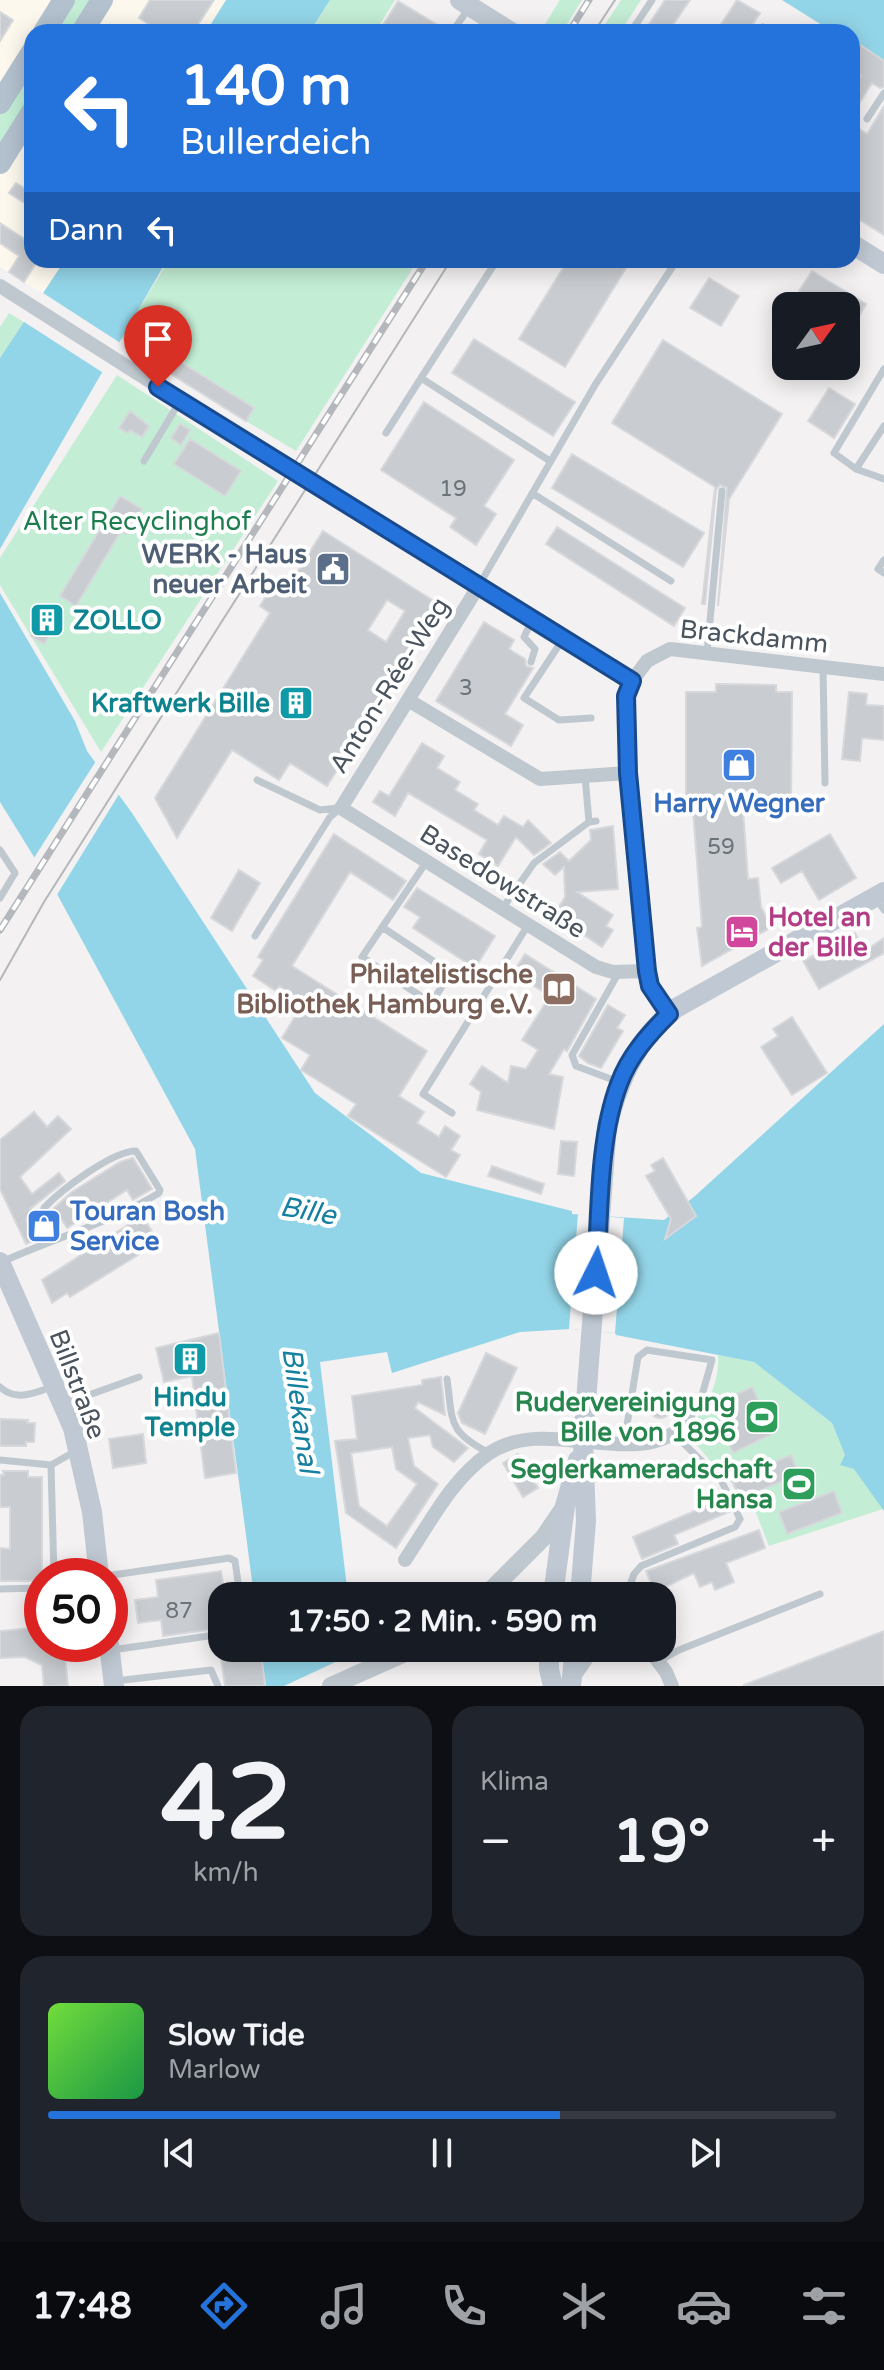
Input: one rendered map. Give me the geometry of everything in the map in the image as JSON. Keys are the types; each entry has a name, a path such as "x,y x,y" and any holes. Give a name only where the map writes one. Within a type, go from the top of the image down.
{"main road":[{"path":"49,24 64,0"},
{"path":"87,24 102,0"},
{"path":"465,3 498,24"},
{"path":"0,103 24,65"},
{"path":"0,163 24,125"},
{"path":"860,249 884,264"},
{"path":"581,1582 586,1521 583,1441 600,1216 607,1126 619,1082 648,1035 669,1014 699,993 881,900"},
{"name":"Billstraße","path":"0,1263 73,1428 92,1512 97,1558"},
{"path":"556,1582 565,1506 583,1441"},
{"path":"111,1662 113,1683"},
{"path":"572,1682 574,1662"}],"street":[{"path":"0,286 632,681 626,696 628,773 647,971 650,986 669,1014"},
{"name":"Anton-Rée-Weg","path":"341,808 478,587"},
{"name":"Brackdamm","path":"632,681 640,668 670,649 884,674"},
{"path":"408,700 540,779 628,773"},
{"name":"Basedowstraße","path":"341,808 596,967 619,972 647,971"},
{"path":"405,1560 454,1486 489,1453 503,1445 529,1438 630,1444 674,1434 688,1422"},
{"path":"499,1582 544,1537 565,1506"},
{"path":"362,1671 375,1662"},
{"path":"331,1686 383,1662"},
{"path":"572,1682 582,1662"},
{"path":"660,1662 672,1686"}],"lane":[{"path":"636,24 652,0"},
{"path":"456,24 465,3"},
{"path":"867,119 884,93"},
{"path":"386,433 492,268"},
{"path":"478,587 595,385 672,268"},
{"path":"884,369 834,453 856,469 884,479"},
{"path":"421,378 550,461"},
{"path":"144,461 181,401"},
{"path":"856,469 884,426"},
{"path":"707,653 722,491"},
{"path":"532,493 671,581"},
{"path":"884,560 878,569 884,573"},
{"path":"531,662 535,649 524,637 532,620"},
{"path":"563,639 524,698 559,720 591,718"},
{"path":"823,666 825,783"},
{"path":"502,909 534,863 592,821 585,776"},
{"path":"257,780 320,810 341,808"},
{"path":"255,936 330,817 341,808"},
{"path":"0,850 15,873 0,898"},
{"path":"382,927 451,973 431,1003 362,957 382,927 427,861"},
{"path":"452,1113 423,1094 528,925"},
{"path":"619,972 572,1055 576,1066 619,1082"},
{"path":"0,1263 101,1223 159,1193 153,1176 136,1151 122,1153 56,1196 44,1208 47,1243"},
{"path":"627,1425 637,1361 640,1354 647,1350 712,1360 700,1402 688,1422"},
{"path":"0,1387 11,1395 58,1395 139,1377"},
{"path":"447,1379 453,1425 457,1433 489,1453"},
{"path":"631,1582 641,1566 735,1527 740,1519 721,1480 674,1434"},
{"path":"0,1460 51,1465 78,1451"},
{"path":"51,1465 54,1558"},
{"path":"128,1573 229,1558 235,1561 238,1582"},
{"path":"0,1589 24,1588"},
{"path":"676,1652 820,1594"},
{"path":"128,1645 208,1636"},
{"path":"113,1683 211,1670 218,1686"}],"shaded area":[{"path":"0,0 226,0 211,24 24,24 24,268 60,268 43,294 0,267"}],"green space":[{"path":"72,0 90,0 75,24 57,24"},
{"path":"330,0 395,0 380,24 316,24"},
{"path":"560,0 582,0 567,24 545,24"},
{"path":"621,0 641,0 625,24 605,24"},
{"path":"24,76 24,106 0,144 0,113"},
{"path":"164,268 413,268 296,451 246,421 254,408 139,336 133,345 121,338"},
{"path":"9,313 24,322 0,358 0,327"},
{"name":"Alter Recyclinghof","path":"117,375 278,481 101,752 0,585 0,558"},
{"path":"718,1355 754,1362 832,1423 845,1455 883,1509 769,1546 749,1495 724,1475 686,1434 705,1407 714,1387"}],"water":[{"path":"226,0 330,0 315,24 211,24"},
{"path":"782,0 884,0 884,64 860,49 860,24 820,24"},
{"path":"60,268 162,268 0,549 0,358"},
{"path":"0,593 75,721 87,751 132,813 315,1093 421,1173 572,1211 572,1214 664,1220 695,1196 884,1024 884,1511 854,1469 840,1465 845,1455 832,1423 754,1362 615,1333 570,1329 520,1332 392,1373 387,1352 320,1362 346,1582 252,1582 195,1149 57,894 0,802"},
{"path":"263,1662 356,1662 357,1686 266,1686"}],"pier":[{"path":"40,291 122,344 105,374 21,320"},
{"path":"98,758 121,791 55,898 32,861"},
{"path":"578,1214 624,1218 615,1333 569,1329"},
{"path":"335,1662 360,1662 361,1686 284,1686"}],"building":[{"path":"150,0 214,0 198,24 148,24 139,18"},
{"path":"665,0 690,0 674,24 649,24"},
{"path":"737,0 760,13 753,24 721,24"},
{"path":"398,1 436,24 384,24"},
{"path":"0,12 13,20 0,41"},
{"path":"860,45 884,61 884,87 872,83 860,102"},
{"path":"884,106 884,235 860,220 860,129 867,134"},
{"path":"16,183 24,188 24,203 9,193"},
{"path":"0,223 24,239 24,268 33,268 24,282 9,272 19,256 0,243"},
{"path":"563,268 626,268 565,367 519,339"},
{"path":"812,271 846,292 801,292"},
{"path":"709,278 739,296 721,326 690,308"},
{"path":"860,300 866,304 860,314"},
{"path":"139,336 254,408 246,421 131,349"},
{"path":"474,339 575,402 553,436 452,373"},
{"path":"663,340 782,414 729,499 718,606 727,488 720,485 716,490 705,604 702,604 715,487 612,423"},
{"path":"829,388 855,404 834,438 808,421"},
{"path":"424,402 514,460 484,506 496,514 476,545 450,527 456,518 381,470"},
{"path":"130,411 149,426 142,437 119,428"},
{"path":"180,424 190,430 181,445 171,438"},
{"path":"190,439 241,471 225,496 174,464"},
{"path":"572,454 704,533 683,567 552,488"},
{"path":"120,496 142,509 126,534 121,531 76,606 60,596"},
{"path":"557,527 685,608 674,626 546,544"},
{"name":"Kraftwerk Bille","path":"323,531 434,601 436,611 327,786 290,763 279,780 232,750 177,838 155,798 270,613 260,606 278,578 289,585","holes":["387,600 405,611 386,642 368,630"]},
{"name":"ZOLLO","path":"44,616 56,624 44,644 31,636"},
{"path":"484,622 514,640 509,649 525,659 526,666 533,668 505,714 523,725 511,746 436,701"},
{"path":"716,684 776,685 776,692 792,692 791,811 743,810 748,879 758,878 761,907 772,927 702,966 697,928 702,927 693,810 686,810 686,692 716,692"},
{"path":"849,692 867,694 866,705 884,706 884,740 862,738 860,761 842,759"},
{"path":"422,743 444,756 437,768 460,782 455,790 478,804 474,810 498,825 504,816 523,827 528,820 551,843 534,855 516,837 498,866 479,854 487,840 408,793 395,816 373,802 380,791 389,796"},
{"path":"613,826 618,889 577,892 613,915 606,926 613,930 602,947 554,915 565,897 564,867 555,875 543,864 560,852 569,861 591,840 590,830"},
{"path":"334,834 406,881 393,900 350,872 292,966 427,1051 399,1096 424,1112 417,1123 439,1137 445,1126 460,1136 451,1150 460,1155 446,1177 348,1116 356,1104 301,1070 310,1055 282,1038 304,1002 279,986 276,991 253,976 263,960 258,957"},
{"path":"830,834 856,878 819,900 802,871 781,883 772,868"},
{"path":"239,870 260,883 232,931 211,918"},
{"path":"417,888 495,936 475,968 413,928 420,917 404,907"},
{"path":"855,933 865,951 884,938 884,953 819,989 803,961"},
{"path":"525,954 596,999 567,1051 564,1049 549,1074 563,1077 554,1129 477,1110 481,1092 470,1084 482,1066 508,1083 511,1066 526,1069 538,1050 522,1040 550,996 513,973"},
{"path":"608,1005 625,1015 617,1028 623,1031 601,1068 579,1056"},
{"path":"792,1017 827,1073 792,1095 761,1047 778,1036 773,1029"},
{"path":"34,1112 47,1127 58,1116 71,1129 20,1177 32,1194 59,1173 65,1181 30,1209 35,1216 26,1219 34,1240 26,1244 0,1189 0,1140"},
{"path":"561,1141 577,1142 574,1176 558,1174"},
{"path":"133,1158 152,1189 133,1200 127,1190 67,1228 54,1208 72,1192 120,1162"},
{"path":"663,1158 696,1216 665,1239 671,1219 646,1176 655,1171 651,1165"},
{"path":"492,1166 544,1184 541,1194 488,1176"},
{"path":"142,1216 159,1242 70,1297 67,1293 52,1303 42,1280"},
{"path":"219,1333 236,1473 205,1478 192,1376 164,1382 156,1348"},
{"path":"486,1353 517,1368 485,1434 462,1423 458,1413"},
{"path":"441,1377 445,1415 418,1402 415,1408 468,1448 454,1462 433,1447 430,1435 408,1438 414,1466 438,1484 396,1548 346,1513 335,1441 357,1439 352,1396 422,1385 422,1380","holes":["392,1447 396,1469 417,1484 387,1526 359,1506 351,1453"]},
{"path":"752,1387 774,1433 733,1453 718,1422 738,1412 731,1397"},
{"path":"660,1396 671,1407 660,1418 649,1407"},
{"path":"0,1419 35,1423 34,1442 26,1442 26,1446 0,1446"},
{"path":"143,1434 146,1463 113,1468 109,1439"},
{"path":"518,1454 538,1488 523,1497 503,1463"},
{"path":"791,1455 799,1474 749,1495 735,1488 732,1480"},
{"path":"3,1471 28,1471 28,1477 42,1477 42,1558 24,1558 24,1581 0,1581 0,1548 10,1549 10,1507 0,1507 0,1475 4,1475"},
{"path":"834,1491 842,1513 787,1534 779,1512"},
{"path":"723,1499 729,1512 674,1535 678,1544 642,1559 633,1537"},
{"path":"759,1530 765,1548 726,1563 734,1582 715,1590 712,1582 700,1587 694,1573 676,1582 651,1582 646,1571"},
{"path":"221,1571 223,1582 208,1582 208,1630 163,1636 161,1620 138,1623 135,1600 158,1597 156,1580"},
{"path":"24,1629 24,1657 0,1658 0,1631"},
{"path":"884,1631 884,1686 744,1686 744,1685"},
{"path":"36,1662 66,1662 68,1686 44,1686 42,1665"},
{"path":"222,1662 262,1662 265,1686 225,1686"}],"tram line":[{"path":"599,24 615,0"},
{"path":"0,980 44,902 446,268"}],"railway":[{"path":"574,24 589,0"},
{"path":"0,930 422,268"}],"place":[{"name":"WERK - Haus neuer Arbeit","path":"333,569"},
{"name":"ZOLLO","path":"47,620"},
{"name":"Kraftwerk Bille","path":"296,703"},
{"name":"Harry Wegner","path":"739,765"},
{"name":"Hotel an der Bille","path":"742,932"},
{"name":"Philatelistische Bibliothek Hamburg e.V.","path":"559,989"},
{"name":"Touran Bosh Service","path":"44,1226"},
{"name":"Hindu Temple","path":"190,1359"},
{"name":"Rudervereinigung Bille von 1896","path":"762,1417"},
{"name":"Seglerkameradschaft Hansa","path":"799,1484"}],"route":[{"path":"158,387 632,681 626,696 628,773 647,971 650,986 669,1014 648,1035 619,1082 607,1126 596,1273"}],"water label":[{"name":"Bille","path":"308,1210"},
{"name":"Billekanal","path":"301,1410"}]}
